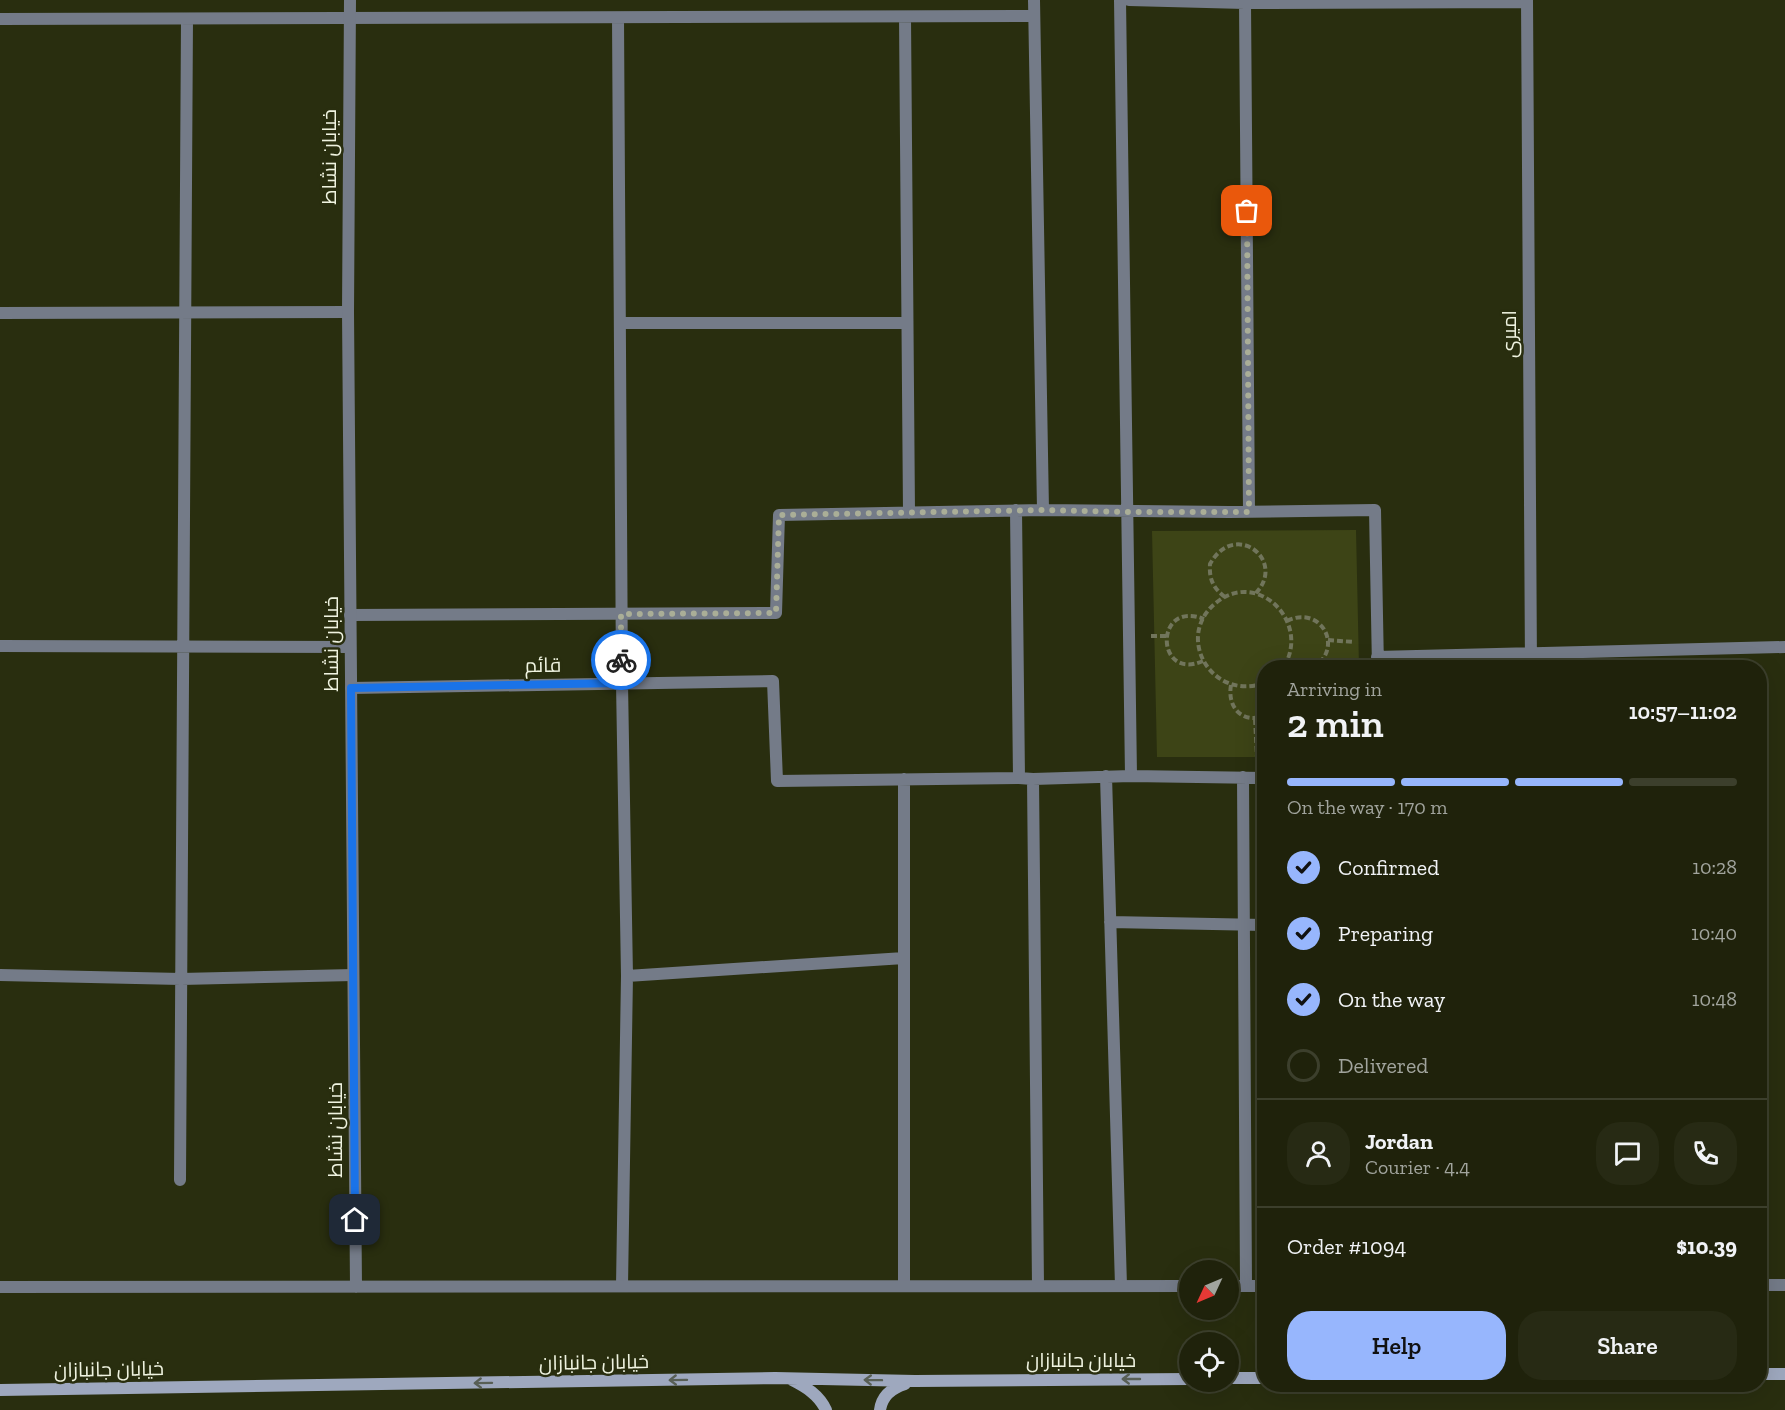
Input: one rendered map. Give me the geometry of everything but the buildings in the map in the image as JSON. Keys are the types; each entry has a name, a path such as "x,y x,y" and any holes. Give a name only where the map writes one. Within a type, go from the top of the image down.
{"main road":[{"path":"1767,1374 1785,1374"},
{"path":"790,1378 809,1389 823,1403 826,1410"},
{"name":"خیابان جانبازان","path":"0,1390 790,1378 915,1381 1179,1379"},
{"path":"1239,1378 1257,1378"},
{"path":"880,1410 880,1404 891,1388 915,1381"}],"street":[{"name":"خیابان نشاط","path":"350,0 348,312 356,1287"},
{"path":"1034,0 1043,510"},
{"path":"1120,0 1131,776"},
{"path":"1128,0 1245,3 1526,1"},
{"name":"امیری","path":"1526,1 1531,660"},
{"path":"1245,3 1249,512"},
{"path":"0,19 1034,16"},
{"path":"905,17 909,513"},
{"path":"618,18 621,614 627,976 622,1286"},
{"path":"180,1180 187,19"},
{"path":"0,313 348,312"},
{"path":"620,323 907,323"},
{"path":"350,615 776,613 779,515 1016,510 1249,512 1375,510 1377,660"},
{"path":"1016,510 1019,778"},
{"path":"0,646 350,647"},
{"path":"1549,660 1785,647"},
{"name":"قائم","path":"351,688 773,681 777,781 904,779"},
{"path":"1106,776 1121,1286"},
{"path":"904,1286 904,779 1033,779 1106,776 1257,778"},
{"path":"1243,777 1246,1286"},
{"path":"1033,779 1038,1286"},
{"path":"1110,922 1257,925"},
{"path":"627,976 904,958"},
{"path":"0,975 181,979 353,975"},
{"path":"1767,1285 1785,1285"},
{"path":"0,1287 1179,1286"},
{"path":"1239,1286 1257,1286"}],"path":[{"path":"1226,597 1216,590 1209,573 1210,564 1215,555 1230,545 1249,546 1263,559 1266,568 1265,578 1255,594"},
{"path":"1257,685 1248,687 1231,685 1217,678 1203,661 1198,638 1208,610 1233,594 1255,594 1276,604 1286,616 1292,631 1292,648 1287,660"},
{"path":"1203,661 1188,665 1173,658 1168,652 1166,636 1173,622 1180,617 1188,615 1204,619"},
{"path":"1287,621 1295,617 1313,619 1326,631 1328,648 1322,660"},
{"path":"1231,685 1230,693 1234,708 1247,718 1255,719 1257,739"}],"green space":[{"path":"1356,530 1359,660 1257,660 1257,757 1157,757 1152,531"}],"way so far":[{"path":"621,660 621,614 776,613 779,515 1043,510 1249,512 1247,211"}],"route":[{"path":"355,1220 351,688 622,683 621,660"}]}
